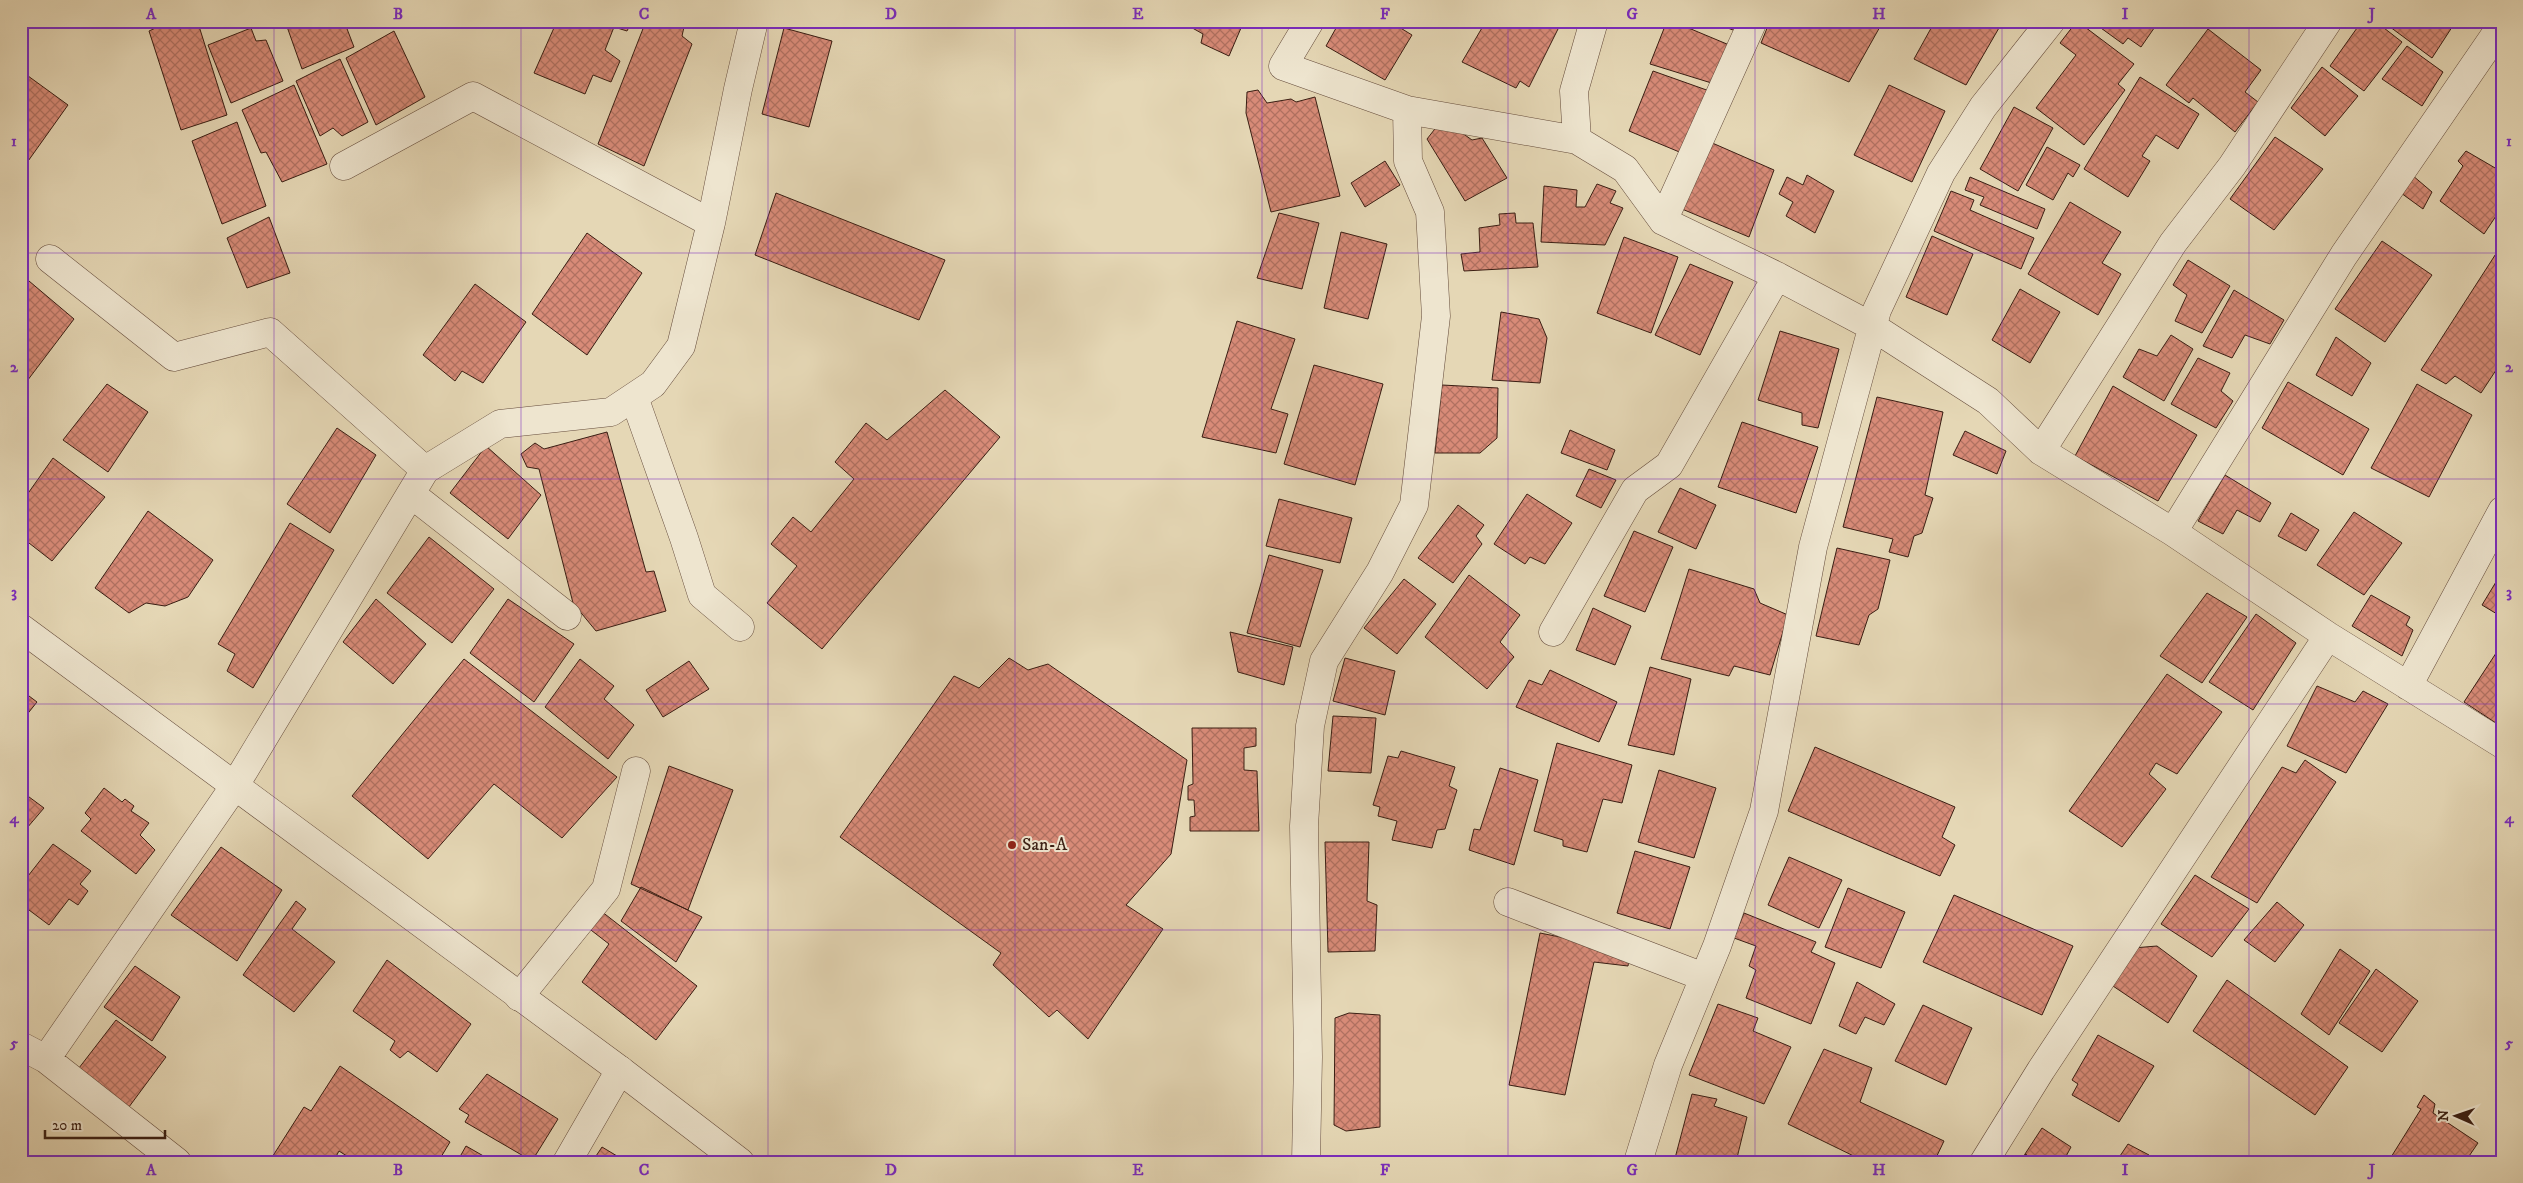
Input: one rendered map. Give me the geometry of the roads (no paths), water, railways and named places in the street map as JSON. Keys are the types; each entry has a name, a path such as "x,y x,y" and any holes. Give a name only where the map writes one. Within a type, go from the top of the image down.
{"street":[{"path":"46,1059 234,787 425,470 500,424 611,412 653,384 681,346 711,223 754,21"},
{"path":"1310,21 1282,66 1407,110 1577,140 1625,169 1663,221 1777,276 1874,327 1988,401 2041,451 2173,532 2328,636 2502,744"},
{"path":"1577,140 1574,91 1594,21"},
{"path":"1663,221 1753,21"},
{"path":"1638,1162 1668,1066 1704,977 1764,811 1813,547 1874,327 1877,310 1941,173 1983,107 2051,21"},
{"path":"2041,451 2173,244 2232,166 2328,21"},
{"path":"2173,532 2344,255 2502,26"},
{"path":"344,166 473,96 711,223"},
{"path":"1306,1162 1308,1047 1304,826 1310,726 1324,661 1380,572 1414,505 1436,316 1430,212 1408,161 1407,110"},
{"path":"50,259 174,357 270,332 425,470"},
{"path":"1553,632 1635,490 1669,465 1777,276"},
{"path":"634,397 702,595 740,627"},
{"path":"411,494 566,616"},
{"path":"2408,686 2502,511"},
{"path":"21,628 620,1070 740,1162"},
{"path":"1984,1162 2041,1070 2328,636"},
{"path":"520,997 606,889 636,771"},
{"path":"1508,902 1704,977"},
{"path":"21,1046 46,1059 177,1162"},
{"path":"567,1162 620,1070"}],"place":[{"name":"San-A","path":"1012,845"}]}
